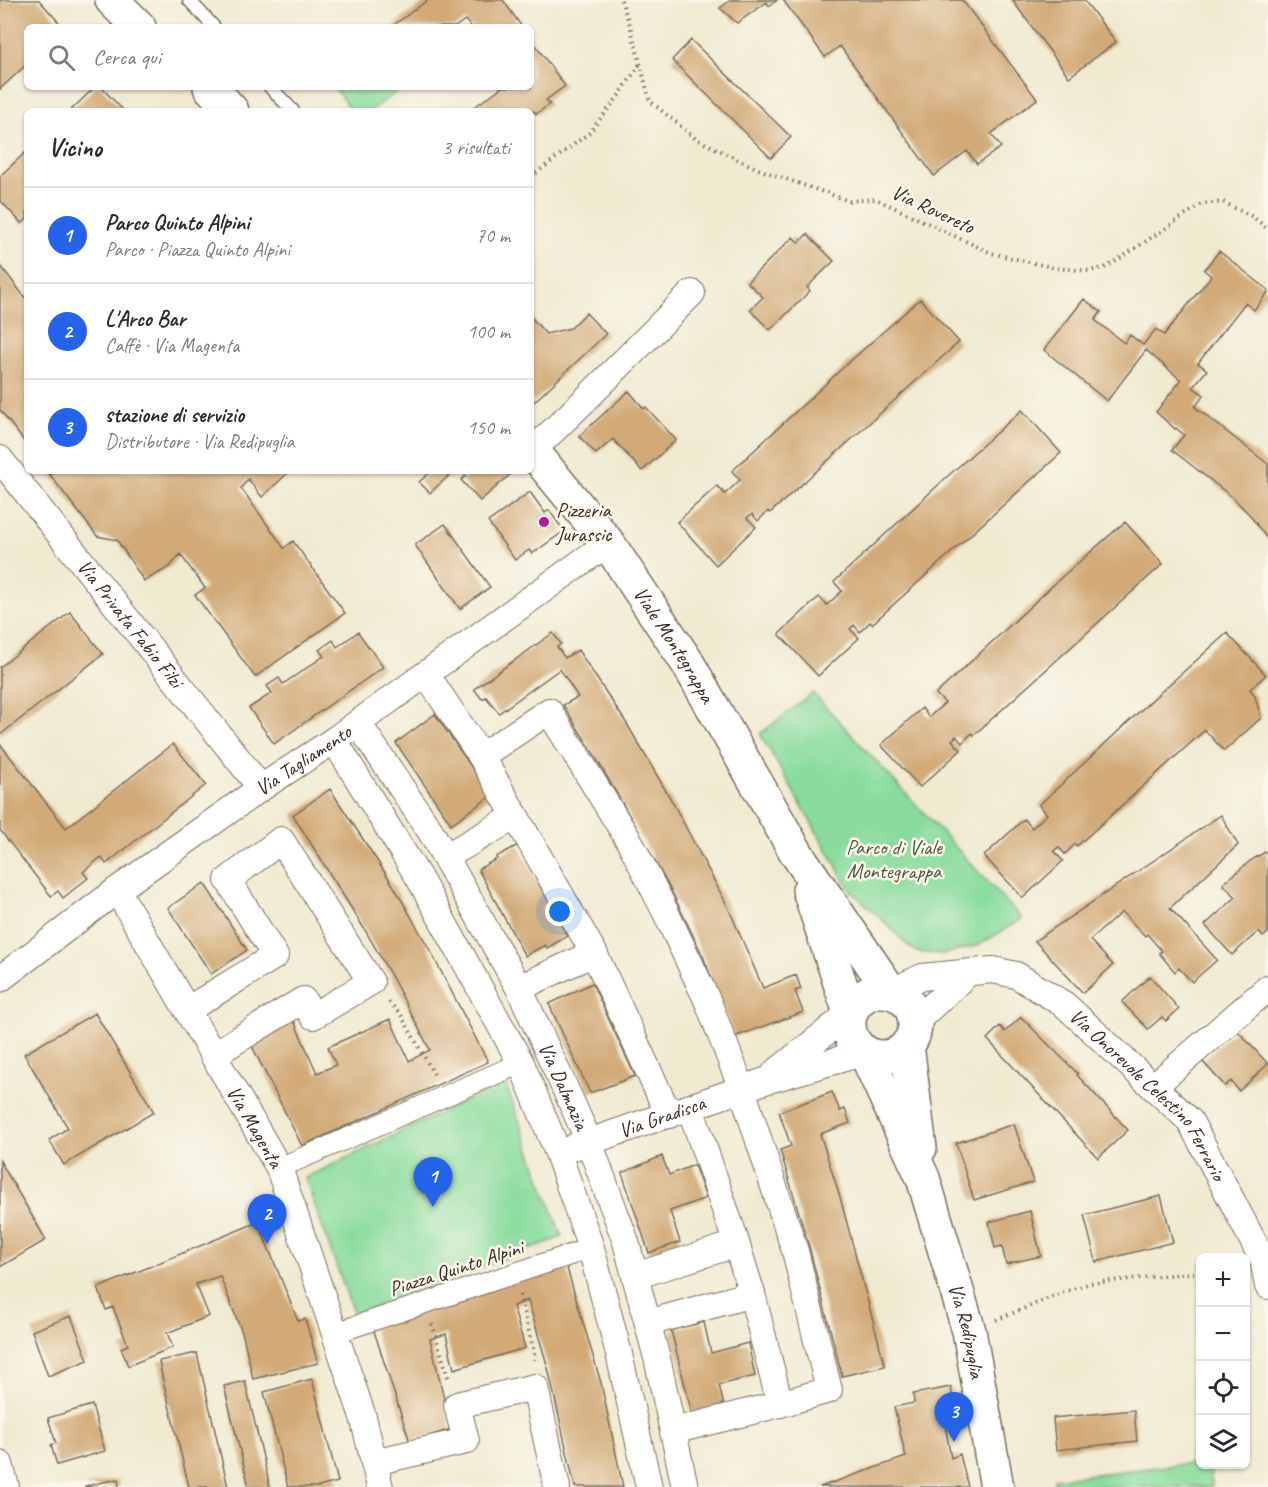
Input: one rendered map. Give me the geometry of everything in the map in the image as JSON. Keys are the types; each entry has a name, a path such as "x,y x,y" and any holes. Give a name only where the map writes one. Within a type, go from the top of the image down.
{"main road":[{"path":"112,0 136,24"},
{"path":"134,0 155,24"},
{"path":"213,90 229,108"},
{"name":"Viale Montegrappa","path":"534,452 608,543 687,662 797,854 891,992 903,998 912,1009 911,1034"},
{"name":"Viale Montegrappa","path":"797,854 850,1013 848,1024 850,1035 856,1045 865,1052"},
{"path":"850,1013 856,1002 866,994 879,990 891,992"},
{"path":"865,1052 876,1056 898,1053 911,1034"},
{"name":"Via Redipuglia","path":"911,1034 923,1178"},
{"name":"Via Redipuglia","path":"865,1052 923,1178 969,1331 997,1487"}],"street":[{"path":"534,448 692,293"},
{"name":"Via Privata Fabio Filzi","path":"0,459 261,788"},
{"name":"Via Tagliamento","path":"0,979 117,890 261,788 334,740 608,543"},
{"path":"426,674 481,756 516,816 680,1111 736,1244 752,1294 780,1404"},
{"path":"481,756 549,711 631,844 708,1002 754,1085 829,1390 673,1431"},
{"name":"Via Dalmazia","path":"358,723 431,832 519,988 574,1108 626,1242 658,1362 685,1487"},
{"name":"Via Dalmazia","path":"334,740 419,878 521,1063 558,1153 591,1248 619,1354 649,1487"},
{"path":"445,857 516,816"},
{"path":"187,1010 275,956 228,880 280,840 371,982 313,1016 303,1000 213,1055"},
{"name":"Via Magenta","path":"117,890 279,1168 363,1417 380,1487"},
{"path":"519,988 594,953"},
{"name":"Via Onorevole Celestino Ferrario","path":"891,992 922,977 993,970 1016,975 1065,1005 1190,1121 1265,1258 1268,1286"},
{"path":"911,1034 968,974"},
{"path":"1153,1088 1268,988"},
{"name":"Via Gradisca","path":"754,1085 850,1013"},
{"name":"Via Gradisca","path":"558,1153 754,1085 865,1052"},
{"path":"279,1168 521,1063"},
{"path":"635,1276 736,1244"},
{"name":"Piazza Quinto Alpini","path":"335,1333 591,1248"},
{"path":"648,1323 752,1294"},
{"path":"374,1462 466,1442 457,1405 535,1387 557,1487"},
{"path":"0,1464 6,1487"}],"lane":[{"path":"189,0 211,24"},
{"path":"273,90 289,108"}],"path":[{"name":"Via Rovereto","path":"621,0 650,101 696,139 758,169 849,201 876,199 991,253 1055,268 1090,271 1107,267 1202,204 1223,202 1253,217 1268,229"},
{"path":"534,175 589,133 618,97 640,64"},
{"path":"371,982 401,1015 446,1096"},
{"path":"969,1331 1091,1283 1196,1272"},
{"path":"515,1274 534,1352 535,1387"},
{"path":"426,1303 457,1405"}],"green space":[{"path":"336,90 398,91 374,108 349,108"},
{"name":"Parco di Viale Montegrappa","path":"813,693 1022,919 979,945 943,954 916,952 851,891 760,734"},
{"path":"505,1082 562,1237 354,1315 305,1178"},
{"path":"1196,1462 1196,1469 1210,1469 1212,1487 1055,1487 1054,1479"}],"building":[{"path":"0,0 39,0 60,24 24,24 24,67 0,89"},
{"path":"428,0 503,0 520,24 468,24 465,20 459,24 395,24"},
{"path":"731,0 777,0 769,6 767,2 737,23 720,8"},
{"path":"783,0 962,0 1037,99 991,134 1001,147 977,164 967,151 934,176 840,46 825,57"},
{"path":"1012,0 1084,0 1116,42 1069,77"},
{"path":"691,40 791,137 771,158 672,60"},
{"path":"534,43 565,86 546,100 550,104 536,114 534,108 473,108 498,90 534,90"},
{"path":"92,90 104,90 121,108 73,108"},
{"path":"24,154 24,222 22,224 0,200 0,176"},
{"path":"807,234 834,261 807,287 810,291 770,330 750,310 763,297 747,282 793,237 799,243"},
{"path":"1219,251 1268,292 1254,310 1245,303 1198,363 1207,370 1193,387 1204,395 1195,407 1268,464 1268,540 1249,514 1232,497 1172,450 1184,435 1156,412 1181,380 1146,350 1107,401 1044,350 1084,299 1101,312 1095,320 1124,343 1130,335 1143,345 1156,329 1164,335 1211,276 1204,270"},
{"path":"0,265 24,296 24,441 0,410"},
{"path":"920,299 959,342 770,513 768,511 758,521 752,514 747,518 756,527 716,565 677,522 717,486 725,494 740,480 732,471"},
{"path":"586,313 606,334 534,402 534,320 546,334 571,328"},
{"path":"629,391 676,440 642,471 613,439 596,454 579,436"},
{"path":"1022,410 1061,453 872,624 870,622 860,632 854,625 850,629 859,638 818,676 779,634 819,597 827,605 842,591 834,582"},
{"path":"49,474 287,474 262,497 248,479 241,488 284,548 293,541 345,613 255,677 195,595 205,588 180,554 170,567 144,581 117,540 97,536"},
{"path":"428,474 451,474 430,493 419,482"},
{"path":"464,474 511,474 480,501 461,480 466,476"},
{"path":"530,492 545,513 549,510 564,531 532,554 529,550 515,560 488,522"},
{"path":"1125,522 1163,564 974,735 972,733 962,743 956,736 952,740 961,750 920,787 881,745 922,708 929,717 945,703 936,694 1064,575"},
{"path":"445,524 490,587 460,609 415,545"},
{"path":"70,612 103,654 0,735 0,667"},
{"path":"358,632 383,667 274,744 249,708 272,693 267,686 279,678 283,684 324,656 319,650 333,640 337,647"},
{"path":"553,633 561,644 557,647 565,658 578,650 627,724 673,803 728,907 763,988 796,975 801,989 795,991 803,1012 734,1037 703,956 672,892 592,751 563,705 578,697 560,669 499,713 486,697 482,699 474,689"},
{"path":"1227,633 1266,675 1250,689 1255,696 1261,718 1224,751 1205,730 1077,846 1075,844 1065,854 1058,847 1054,851 1063,861 1023,898 984,856 1024,819 1032,828 1047,814 1039,805"},
{"path":"435,714 491,796 451,824 396,743"},
{"path":"0,744 66,828 173,744 206,785 106,864 101,857 83,872 88,878 63,898 58,891 51,896 0,830"},
{"path":"330,789 393,885 488,1062 302,1146 250,1042 294,1021 317,1073 336,1065 328,1047 390,1019 409,1061 430,1050 365,930 293,815"},
{"path":"1221,815 1238,845 1170,908 1217,960 1192,982 1179,968 1175,972 1159,953 1162,951 1147,934 1145,936 1122,912 1090,940 1113,965 1083,993 1035,941"},
{"path":"518,845 568,936 547,948 545,945 525,956 478,869"},
{"path":"1265,852 1268,855 1268,933 1263,937 1259,931 1232,955 1205,925 1236,897 1223,884 1250,861"},
{"path":"204,883 247,950 211,974 168,908"},
{"path":"1150,976 1179,1009 1166,1021 1162,1017 1148,1029 1122,1002"},
{"path":"592,983 635,1076 590,1093 549,1004"},
{"path":"95,1013 154,1112 64,1165 49,1140 68,1128 24,1054"},
{"path":"1021,1017 1078,1074 1128,1130 1098,1158 987,1039 1000,1026 1005,1032"},
{"path":"1236,1029 1268,1064 1239,1091 1231,1081 1225,1086 1202,1061"},
{"path":"832,1092 840,1111 845,1109 850,1123 820,1134 840,1197 885,1366 842,1376 810,1250 780,1150 791,1146 779,1112"},
{"path":"1014,1124 1033,1182 974,1200 956,1143"},
{"path":"662,1156 669,1175 694,1165 706,1198 670,1211 680,1242 649,1253 622,1173"},
{"path":"0,1161 46,1240 0,1267"},
{"path":"1161,1196 1173,1242 1096,1262 1084,1215"},
{"path":"1030,1211 1041,1256 1006,1264 1002,1246 995,1248 989,1222"},
{"path":"258,1222 298,1321 305,1319 318,1363 253,1379 243,1335 220,1276 196,1284 209,1316 167,1333 173,1347 128,1366 121,1348 128,1345 113,1307 106,1310 98,1288"},
{"path":"566,1265 601,1383 623,1487 575,1487 548,1368 528,1300 513,1306 525,1348 454,1369 446,1334 430,1339 451,1429 410,1442 373,1328"},
{"path":"71,1316 88,1360 48,1376 32,1331"},
{"path":"704,1322 711,1353 748,1343 755,1376 719,1385 724,1406 692,1413 671,1330"},
{"path":"197,1353 228,1487 189,1487 162,1376 159,1361"},
{"path":"312,1379 338,1482 318,1487 288,1487 264,1392"},
{"path":"245,1381 270,1487 249,1487 224,1386"},
{"path":"951,1387 956,1422 945,1425 951,1458 960,1454 968,1487 820,1487 906,1457 894,1407 914,1403 913,1394"},
{"path":"92,1405 105,1451 57,1465 51,1445 56,1443 48,1418"},
{"path":"1134,1410 1137,1441 1056,1450 1053,1418"},
{"path":"118,1479 119,1487 85,1487 85,1486"}],"place":[{"name":"Pizzeria Jurassic","path":"544,522"},
{"name":"Parco Quinto Alpini","path":"433,1207"},
{"name":"L'Arco Bar","path":"267,1244"},
{"name":"stazione di servizio","path":"954,1442"}]}
